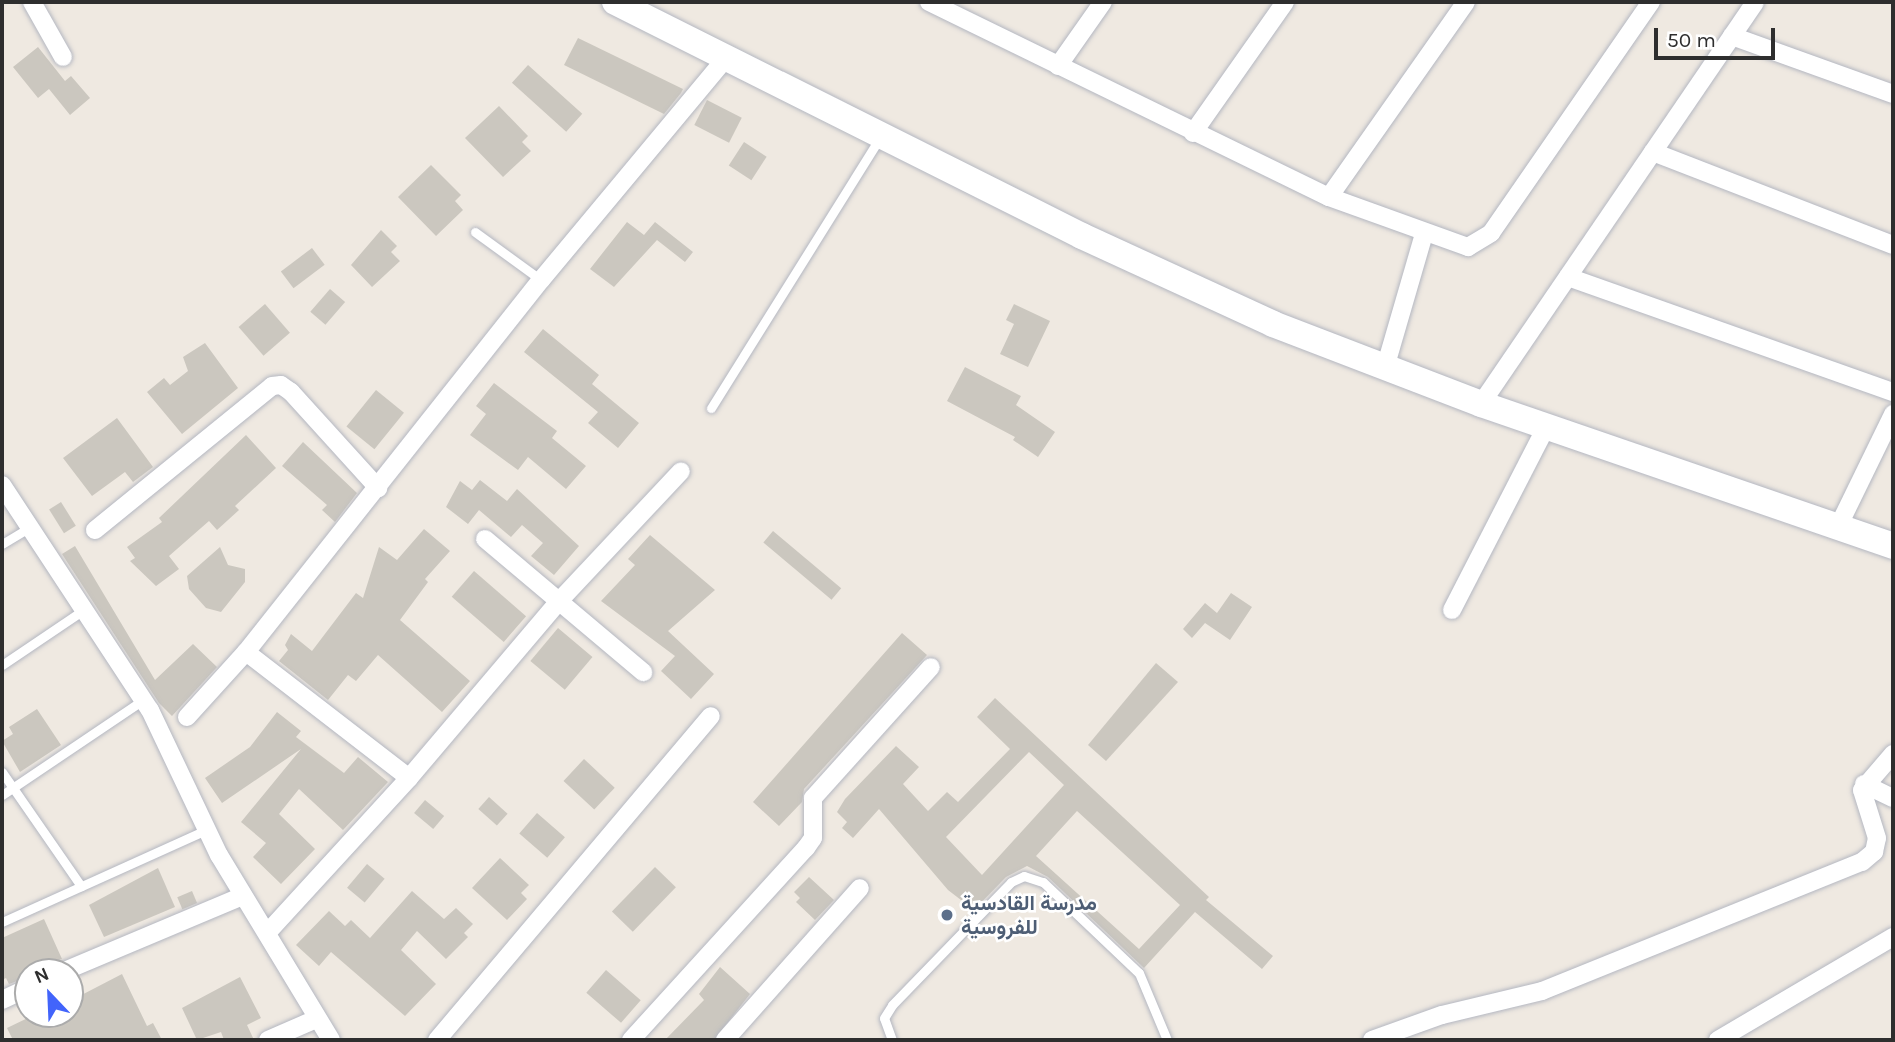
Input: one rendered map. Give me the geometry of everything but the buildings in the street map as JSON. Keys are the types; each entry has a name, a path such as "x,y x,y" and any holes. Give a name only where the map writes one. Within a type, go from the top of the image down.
{"street":[{"path":"32,2 63,57"},
{"path":"615,2 724,60 1207,295 1481,404 1893,546"},
{"path":"929,2 1329,197 1461,247 1487,238 1651,2"},
{"path":"1058,66 1103,2"},
{"path":"1193,133 1285,2"},
{"path":"1329,197 1466,2"},
{"path":"1481,404 1755,2"},
{"path":"1732,36 1893,94"},
{"path":"187,717 246,652 541,280 724,60"},
{"path":"1653,152 1893,245"},
{"path":"1385,368 1424,234"},
{"path":"1568,277 1893,392"},
{"path":"95,530 272,386 281,385 291,392 378,488"},
{"path":"1838,527 1893,414"},
{"path":"1452,610 1546,427"},
{"path":"268,932 409,778 561,599 681,471"},
{"path":"2,485 144,700 206,830 243,896 268,932 316,1019 331,1040"},
{"path":"485,539 561,599 643,673"},
{"path":"246,652 409,778"},
{"path":"631,1040 806,848 813,838 813,798 931,667"},
{"path":"438,1040 711,716"},
{"path":"1372,1040 1442,1014 1542,991 1862,863 1874,852 1877,838 1861,796 1864,784 1893,754"},
{"path":"1864,784 1893,798"},
{"path":"725,1040 860,888"},
{"path":"84,963 243,896"},
{"path":"1718,1040 1893,937"},
{"path":"268,1040 316,1019"}],"lane":[{"path":"711,408 881,136"},
{"path":"474,232 541,280"},
{"path":"2,544 30,527"},
{"path":"2,665 86,609"},
{"path":"2,795 144,700"},
{"path":"2,772 81,887"},
{"path":"2,922 206,830"},
{"path":"892,1040 884,1018 892,1005 1011,882 1024,876 1043,882 1139,973 1167,1040"}],"place":[{"name":"مدرسة القادسية للفروسية","path":"947,915"}]}
